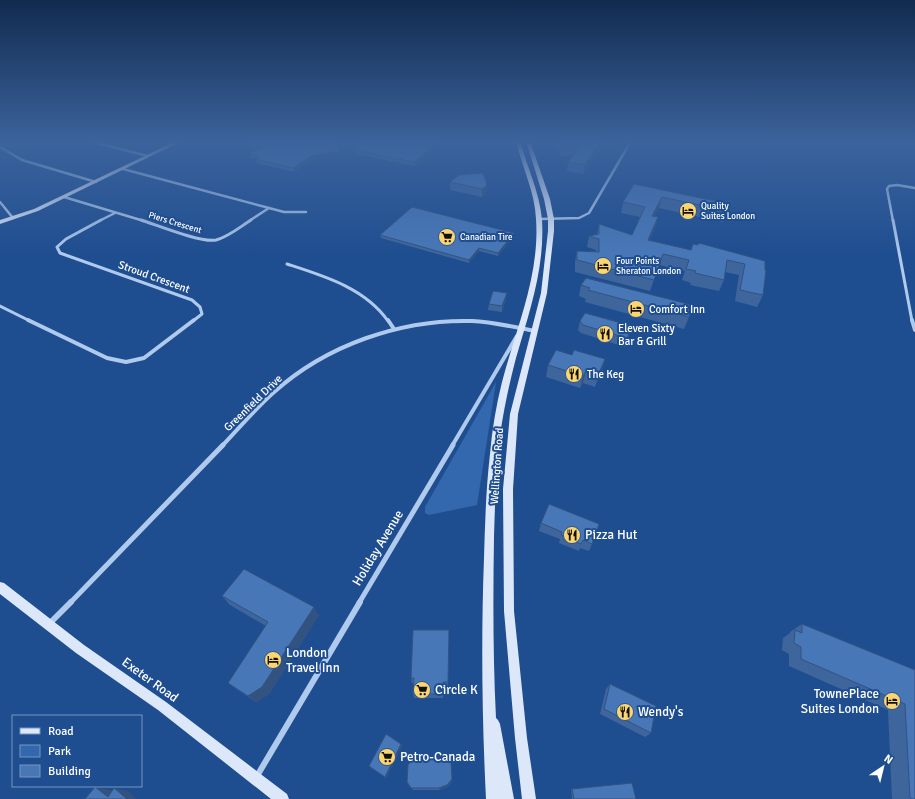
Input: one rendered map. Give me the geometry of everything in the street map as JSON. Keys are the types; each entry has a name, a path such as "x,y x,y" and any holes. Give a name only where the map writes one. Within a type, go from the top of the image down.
{"main road":[{"path":"0,222 36,210 104,178"},
{"name":"Wellington Road","path":"493,799 487,602 490,488 501,405 532,292 537,256 539,219 529,178"},
{"name":"Wellington Road","path":"529,799 521,738 509,611 508,489 514,414 544,293 548,261 551,219 547,199 540,178"},
{"name":"Exeter Road","path":"0,587 48,625 155,701 254,779 282,799"},
{"path":"489,698 508,799"}],"street":[{"path":"84,178 97,182"},
{"path":"158,178 284,212 306,212"},
{"path":"539,219 579,218 589,213 610,178"},
{"path":"915,188 897,185 887,188 915,330"},
{"name":"Piers Crescent","path":"64,197 203,239 215,240 230,234 268,208"},
{"path":"0,202 13,218"},
{"name":"Stroud Crescent","path":"0,306 107,358 124,363 134,362 144,358 202,314 200,307 192,300 60,253 57,247 66,239 115,213"},
{"path":"287,264 330,279 350,288 366,298 381,311 394,329"},
{"name":"Greenfield Drive","path":"48,625 273,393 295,375 318,360 353,342 394,329 427,323 470,321 500,323 535,331"},
{"name":"Holiday Avenue","path":"254,779 522,329"}],"green space":[{"path":"496,382 477,505 429,515 425,513 425,507"}],"building":[{"path":"455,178 485,178 487,185 482,189 450,182"},
{"path":"634,184 729,204 727,211 662,197 652,216 658,217 648,240 691,250 693,244 698,245 699,243 765,261 766,270 763,295 740,290 745,264 727,260 724,280 695,273 696,271 686,269 689,260 663,254 654,280 577,260 577,251 599,252 599,239 589,236 599,234 599,224 632,235 645,207 623,202"},
{"name":"Canadian Tire","path":"412,207 514,233 498,253 479,248 469,260 380,235"},
{"path":"586,278 692,305 689,317 588,290 590,288 581,285"},
{"path":"493,291 507,293 502,306 489,304"},
{"path":"585,313 632,326 627,338 583,325 580,321"},
{"path":"556,350 572,355 574,350 605,359 598,375 586,371 583,376 548,365"},
{"name":"Pizza Hut","path":"549,504 599,524 592,544 583,540 581,544 561,535 562,532 541,523"},
{"name":"London Travel Inn","path":"244,569 314,607 262,687 248,696 228,683 268,622 222,596"},
{"path":"802,624 915,670 915,799 910,798 905,704 801,659 801,647 794,643 795,630 802,633"},
{"path":"413,630 449,630 448,682 443,682 443,694 413,694 414,678 411,678"},
{"name":"Wendy's","path":"610,684 656,706 651,733 604,709"},
{"name":"Petro-Canada","path":"386,734 401,744 385,777 369,766"},
{"name":"Petro-Canada","path":"412,759 448,759 451,763 452,779 447,785 439,788 411,788 407,782 408,765"},
{"path":"632,783 636,799 574,799 572,789"},
{"path":"95,787 108,797 114,788 127,799 85,799"}],"place":[{"name":"Quality Suites London","path":"688,211"},
{"name":"Canadian Tire","path":"447,237"},
{"name":"Four Points Sheraton London","path":"603,266"},
{"name":"Comfort Inn","path":"636,309"},
{"name":"Eleven Sixty Bar & Grill","path":"605,334"},
{"name":"The Keg","path":"574,374"},
{"name":"Pizza Hut","path":"572,535"},
{"name":"London Travel Inn","path":"273,660"},
{"name":"Circle K","path":"422,690"},
{"name":"TownePlace Suites London","path":"892,701"},
{"name":"Wendy's","path":"625,712"},
{"name":"Petro-Canada","path":"387,757"}]}
